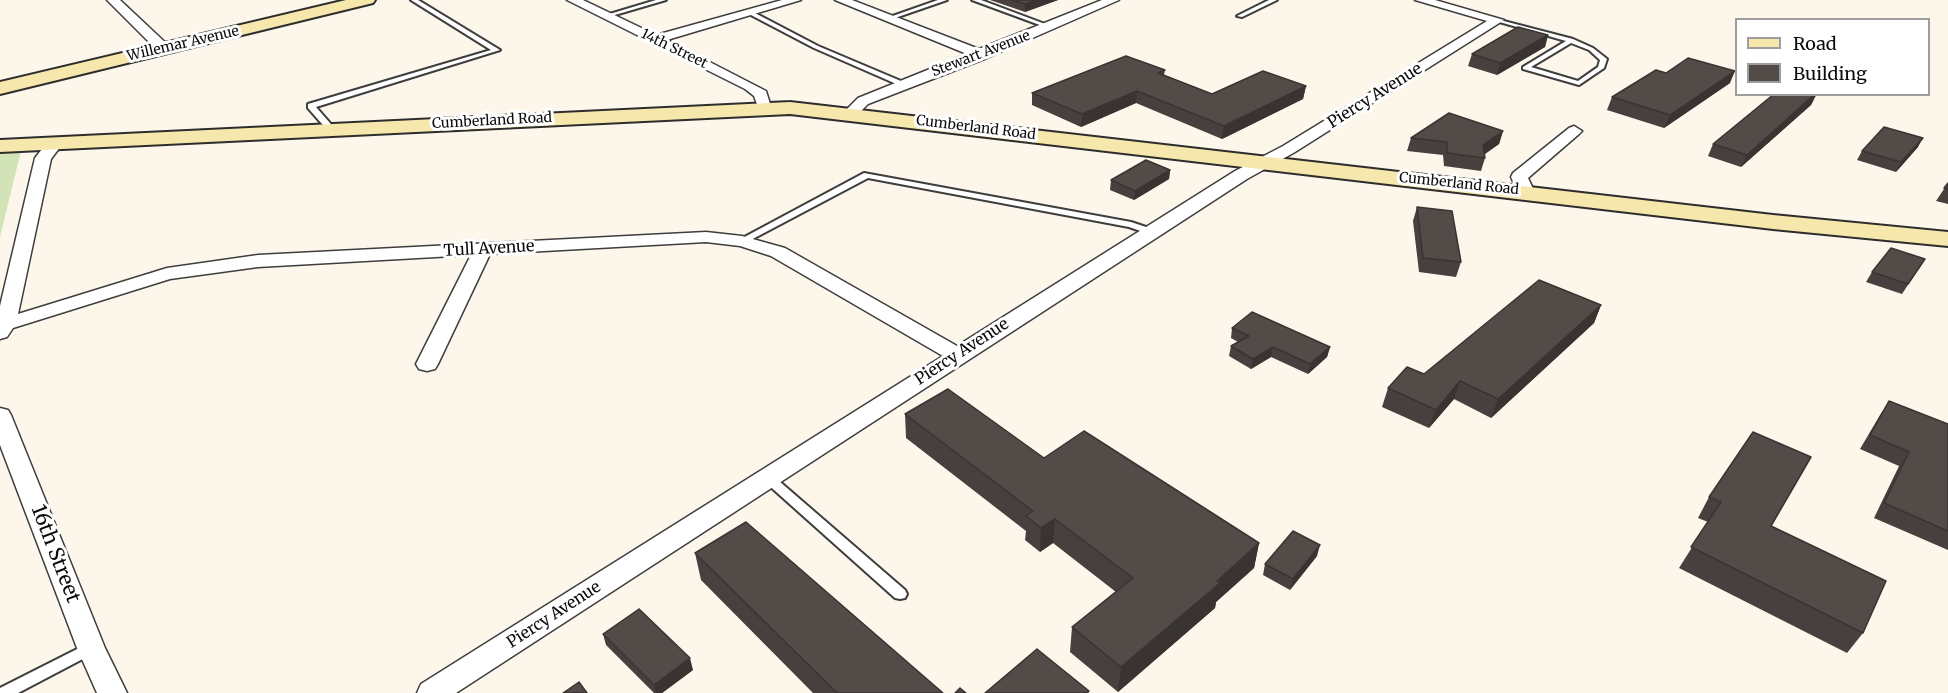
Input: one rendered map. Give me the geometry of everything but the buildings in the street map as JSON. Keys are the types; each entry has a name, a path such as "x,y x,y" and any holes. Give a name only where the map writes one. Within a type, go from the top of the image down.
{"street":[{"path":"113,0 164,49"},
{"name":"Willemar Avenue","path":"0,88 367,0"},
{"name":"14th Street","path":"573,0 750,86 761,94 764,108"},
{"path":"654,40 795,0"},
{"path":"841,0 982,55"},
{"name":"Stewart Avenue","path":"851,113 863,101 982,55 1113,0"},
{"path":"1421,0 1498,20"},
{"name":"Piercy Avenue","path":"432,693 1241,175 1267,162 1498,20"},
{"name":"Cumberland Road","path":"0,146 764,108 851,113 1773,222 1936,238"},
{"path":"1524,191 1519,177 1574,131"},
{"path":"2,328 43,158 55,143"},
{"name":"Tull Avenue","path":"2,328 166,274 258,261 706,237 742,241 778,252 957,355"},
{"path":"1936,238 1948,247"},
{"path":"427,364 483,249"},
{"name":"16th Street","path":"0,414 112,693"}],"lane":[{"path":"332,130 311,106 497,50 414,0"},
{"path":"606,16 663,0"},
{"path":"890,18 944,0"},
{"path":"975,0 1050,27"},
{"path":"1240,16 1274,0"},
{"path":"752,13 816,47 904,84"},
{"path":"1498,20 1571,40 1591,49 1604,59 1601,68 1579,83 1526,68 1571,40"},
{"path":"742,241 867,175 1131,225 1152,232"},
{"path":"768,478 900,594"},
{"path":"4,693 92,648"}],"green space":[{"path":"21,151 0,237 0,153"}]}
